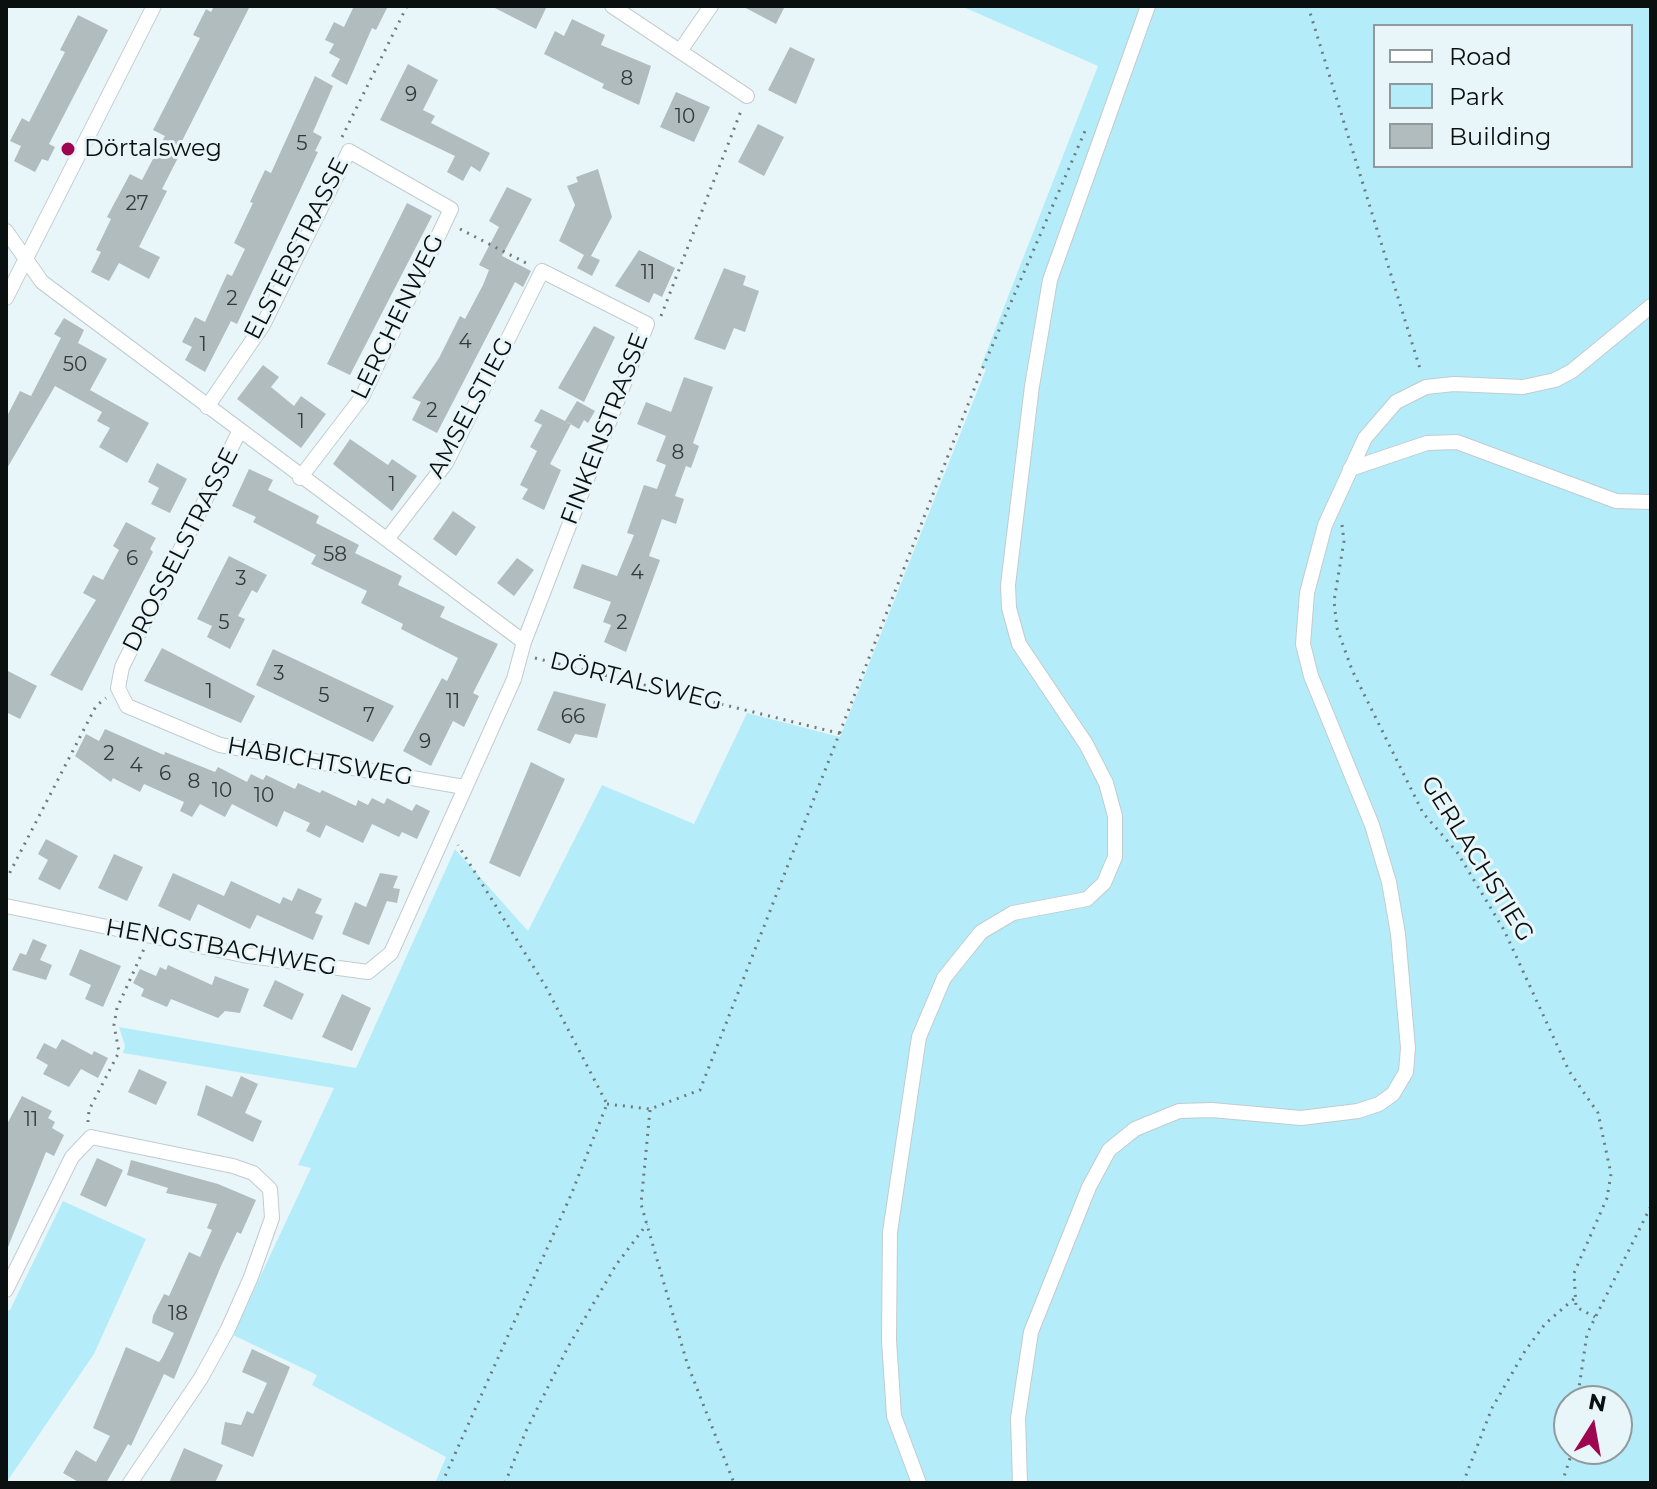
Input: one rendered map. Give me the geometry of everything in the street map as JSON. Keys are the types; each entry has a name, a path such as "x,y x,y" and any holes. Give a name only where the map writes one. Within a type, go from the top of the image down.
{"street":[{"path":"6,298 154,6"},
{"path":"612,6 747,96"},
{"path":"680,51 711,6"},
{"path":"919,1483 896,1426 890,1388 889,1340 890,1232 919,1037 944,978 981,932 1013,913 1087,899 1104,883 1115,857 1116,829 1106,783 1086,744 1019,644 1009,608 1008,585 1032,386 1050,280 1148,6"},
{"name":"LERCHENWEG","path":"300,478 362,397 451,209 349,151"},
{"name":"ELSTERSTRASSE","path":"207,407 263,325 349,151"},
{"name":"DÖRTALSWEG","path":"6,231 42,282 300,478 388,538 524,642"},
{"name":"FINKENSTRASSE","path":"524,642 647,324 542,271"},
{"name":"AMSELSTIEG","path":"388,538 446,463 542,271"},
{"path":"1020,1483 1018,1418 1031,1332 1089,1187 1109,1150 1135,1129 1179,1111 1212,1110 1301,1118 1372,1108 1393,1094 1406,1072 1408,1048 1398,934 1389,882 1372,825 1311,676 1303,644 1305,609 1325,525 1374,424 1396,402 1417,391 1445,384 1506,388 1555,380 1584,362 1651,306"},
{"name":"DROSSELSTRASSE","path":"118,688 122,667 239,432"},
{"path":"1350,469 1427,443 1457,442 1616,501 1651,502"},
{"path":"448,828 514,679 524,642"},
{"name":"HABICHTSWEG","path":"118,688 127,706 220,745 464,787"},
{"name":"HENGSTBACHWEG","path":"6,906 149,938 368,972 391,953 448,828"},
{"path":"6,1290 72,1157 87,1139 113,1138 242,1168 266,1183 274,1204 251,1277 228,1329 201,1378 130,1483"}],"path":[{"name":"ELSTERSTRASSE","path":"349,151 337,146 407,6"},
{"path":"1308,6 1422,368 1417,391"},
{"path":"647,324 657,326 747,96"},
{"path":"607,1104 650,1109 700,1090 980,374 1090,119"},
{"path":"445,221 542,271"},
{"name":"GERLACHSTIEG","path":"1342,525 1344,541 1334,601 1337,628 1352,670 1423,813 1457,852 1504,930 1569,1071 1598,1113 1611,1174 1607,1198 1574,1273 1576,1297"},
{"name":"DÖRTALSWEG","path":"524,642 534,657 649,683 840,734"},
{"path":"6,880 96,706 118,688"},
{"path":"442,1483 571,1195 607,1104 546,987 448,828"},
{"path":"87,1139 89,1110 119,1052 114,1025 117,1008 149,938"},
{"path":"650,1109 641,1204 687,1363 734,1483"},
{"path":"1579,1385 1587,1334 1651,1206"},
{"path":"505,1483 526,1431 568,1347 616,1265 647,1224"},
{"path":"1576,1297 1576,1307 1595,1317"},
{"path":"1463,1483 1492,1408 1525,1351 1545,1324 1576,1297"}],"green space":[{"path":"961,6 1651,6 1651,1483 435,1483 446,1457 312,1385 317,1375 233,1335 311,1168 298,1165 334,1088 123,1053 125,1046 119,1027 356,1068 455,849 528,931 602,785 694,824 747,713 840,737 986,369 981,366 1098,66"},
{"path":"63,1201 146,1239 94,1354 6,1483 6,1310 10,1310"}],"building":[{"path":"214,6 250,6 179,147 183,148 162,189 167,191 139,247 160,257 149,279 119,263 109,281 91,272 101,252 96,250 111,219 107,217 130,174 142,180 165,136 153,130 200,38 193,35 206,9 211,12"},
{"path":"354,6 388,6 376,30 372,28 347,85 331,76 340,59 329,53 334,44 325,40 334,22 344,27"},
{"path":"491,6 547,6 536,29"},
{"path":"742,6 785,6 776,24"},
{"path":"78,15 108,30 49,144 55,147 48,161 42,159 35,172 14,161 21,146 10,141 22,118 29,122 65,52 60,50"},
{"path":"572,19 605,35 601,45 651,66 639,105 602,88 604,84 544,54 555,31 564,36"},
{"path":"790,47 815,59 796,104 768,90"},
{"path":"408,64 438,80 423,110 435,116 431,123 490,153 480,172 471,166 463,181 447,172 455,156 380,120"},
{"path":"315,76 333,86 313,132 322,137 315,151 318,152 237,324 231,321 205,372 185,360 192,347 182,342 195,317 205,322 227,274 232,276 245,249 234,243 253,203 250,202 265,170 271,173"},
{"path":"676,92 710,107 694,142 660,127"},
{"path":"758,124 784,137 764,176 738,162"},
{"path":"598,169 612,217 591,256 600,260 592,276 577,268 584,255 559,241 575,205 567,186 578,182 576,177"},
{"path":"507,187 532,199 502,256 531,271 523,287 515,282 437,433 412,420 421,402 412,398 439,358 460,316 465,319 483,285 489,270 479,265 499,227 489,221"},
{"path":"407,203 432,216 350,375 327,364"},
{"path":"639,250 675,268 662,297 654,293 649,303 615,286"},
{"path":"724,268 746,276 743,285 759,291 745,332 734,328 725,350 694,339"},
{"path":"64,318 84,330 78,343 107,359 90,390 149,423 127,463 99,447 110,428 97,421 102,412 55,386 6,470 6,418 20,391 31,396 61,338 54,334"},
{"path":"594,326 615,337 584,402 558,388"},
{"path":"263,365 279,377 271,387 294,406 301,396 326,414 301,448 237,399"},
{"path":"684,377 713,387 693,443 699,446 691,468 686,466 675,496 684,499 676,524 662,519 649,556 660,560 626,652 604,642 611,625 603,622 611,602 573,588 582,564 617,576 634,535 627,533 644,485 657,489 666,465 656,461 666,436 637,424 646,402 671,412"},
{"path":"577,401 595,411 588,423 584,420 579,429 565,421"},
{"path":"541,409 571,424 550,464 561,470 544,510 522,499 528,489 520,485 537,451 530,447 542,425 534,421"},
{"path":"350,439 388,465 392,459 417,476 392,511 333,464"},
{"path":"157,463 187,479 170,513 151,504 159,488 148,482"},
{"path":"249,469 273,480 268,490 319,516 316,523 359,545 355,553 402,576 398,585 445,607 440,617 498,644 473,693 479,696 464,727 453,721 431,766 403,751 442,678 447,681 458,658 401,629 403,624 361,603 367,591 311,564 316,555 253,522 256,517 232,506"},
{"path":"453,511 476,527 456,556 433,539"},
{"path":"126,522 156,538 150,549 153,552 82,691 50,675 96,600 83,593 93,575 103,580 119,550 113,546"},
{"path":"229,556 267,575 257,593 252,590 238,616 245,619 230,649 207,637 212,626 197,619"},
{"path":"517,558 534,570 514,596 497,583"},
{"path":"162,648 255,696 241,723 144,681"},
{"path":"273,649 394,706 373,742 256,685"},
{"path":"6,670 37,686 20,719 6,712"},
{"path":"554,691 606,704 597,738 575,734 570,744 537,730"},
{"path":"105,729 164,755 165,752 215,772 218,767 247,782 251,774 263,780 266,775 295,789 298,783 320,793 322,790 356,806 358,800 368,805 372,798 384,804 387,798 412,811 416,804 430,811 417,839 402,832 399,837 372,824 363,843 326,825 320,838 306,831 310,823 284,811 277,827 232,804 225,817 200,804 192,817 180,811 184,802 144,784 140,792 113,778 111,782 75,756 86,734 99,741"},
{"path":"531,762 565,779 520,877 489,863"},
{"path":"46,839 78,856 60,890 38,879 48,860 38,854"},
{"path":"114,854 143,867 127,901 98,888"},
{"path":"173,873 224,896 231,881 280,904 283,897 292,901 298,888 322,899 315,913 323,916 313,940 257,915 250,929 198,904 190,921 158,906"},
{"path":"380,873 398,876 393,888 400,889 397,903 387,901 369,945 342,934 355,902 366,907"},
{"path":"33,939 47,945 40,960 52,965 46,980 12,970 20,953 26,955"},
{"path":"80,949 121,966 103,1007 85,999 91,985 69,975"},
{"path":"168,965 212,985 215,976 249,989 240,1013 225,1011 218,1018 171,999 167,1007 141,996 144,989 133,983 140,969 156,976 160,967 166,970"},
{"path":"275,980 304,994 292,1020 263,1006"},
{"path":"342,994 371,1008 352,1051 322,1037"},
{"path":"62,1039 92,1055 94,1051 108,1058 98,1078 81,1069 69,1087 43,1074 48,1065 36,1058 44,1043 56,1049"},
{"path":"139,1069 167,1082 156,1105 128,1092"},
{"path":"241,1076 258,1084 245,1113 262,1121 253,1142 197,1115 206,1085 232,1097"},
{"path":"22,1096 52,1111 48,1118 55,1122 52,1128 64,1135 54,1156 46,1152 6,1252 6,1126"},
{"path":"97,1158 123,1170 106,1207 80,1195"},
{"path":"131,1160 218,1184 256,1200 241,1234 237,1232 221,1266 174,1379 164,1374 131,1446 128,1444 106,1483 80,1483 63,1473 76,1450 96,1462 110,1436 93,1428 126,1347 159,1362 162,1358 174,1333 152,1323 153,1316 164,1294 169,1296 189,1252 200,1257 212,1230 207,1228 217,1204 166,1193 168,1188 127,1175"},
{"path":"252,1349 290,1367 253,1457 221,1444 225,1422 241,1425 247,1411 253,1414 267,1383 242,1372"},
{"path":"184,1448 223,1465 215,1483 169,1483"}],"place":[{"name":"Dörtalsweg","path":"68,149"}]}
